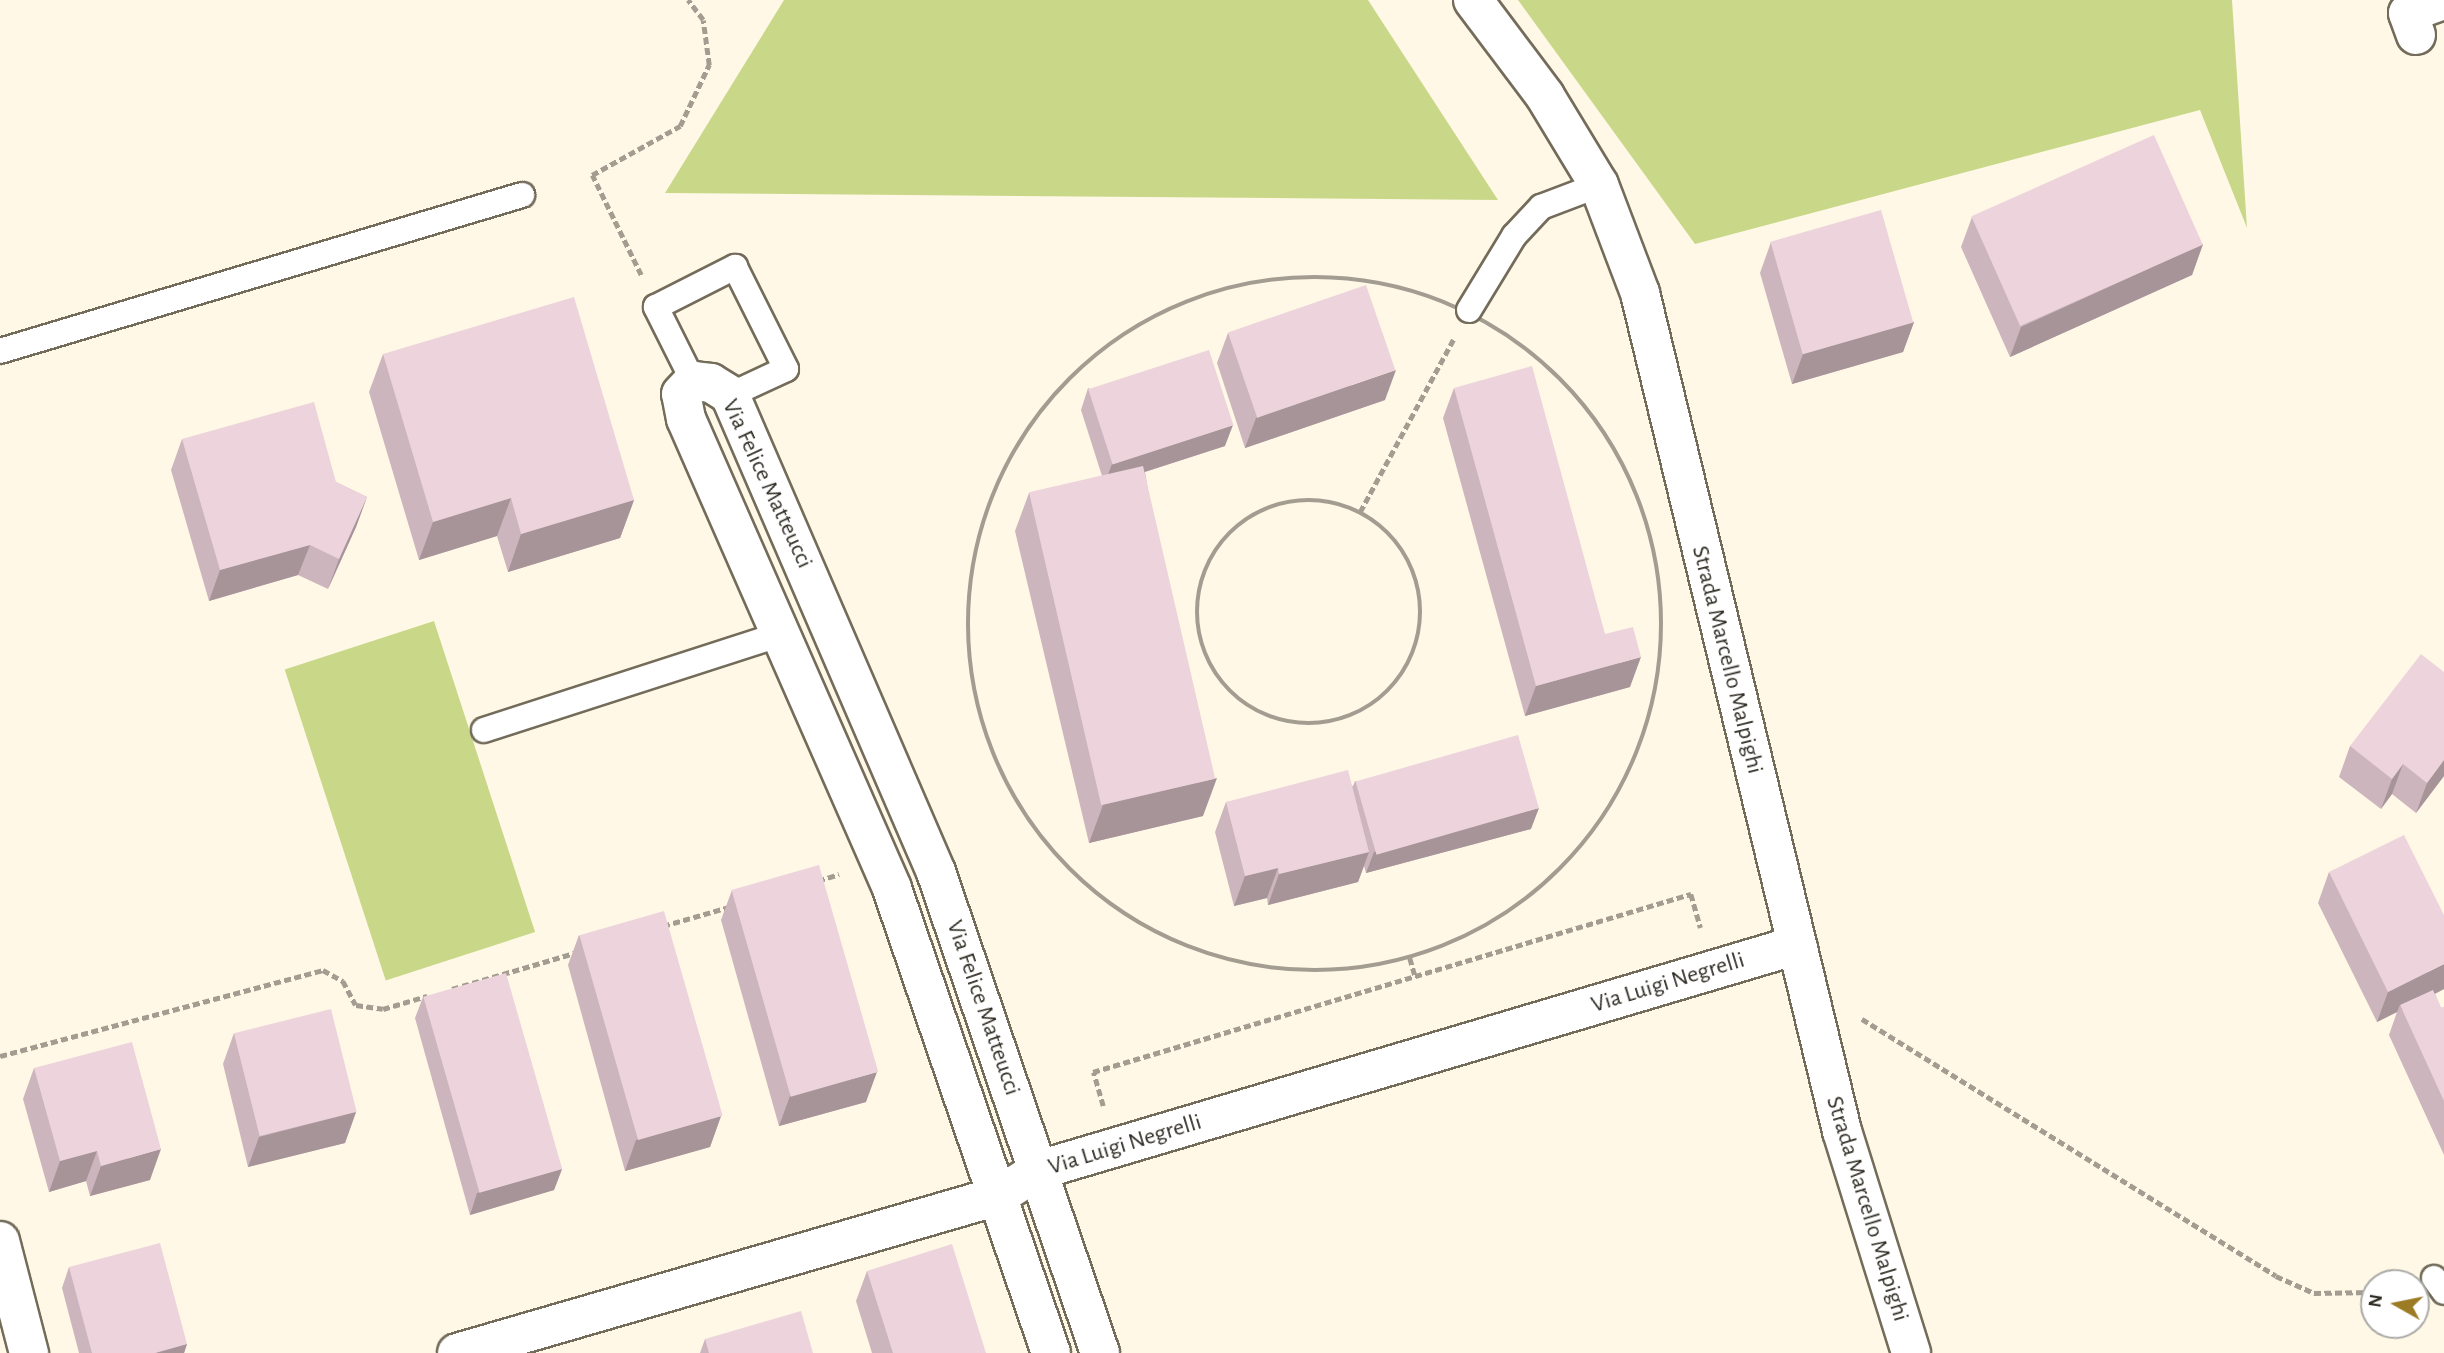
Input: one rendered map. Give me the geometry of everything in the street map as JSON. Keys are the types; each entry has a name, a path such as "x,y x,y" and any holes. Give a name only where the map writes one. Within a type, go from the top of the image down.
{"street":[{"name":"Strada Marcello Malpighi","path":"1473,0 1545,96 1599,185 1640,293 1845,1143 1911,1353"},
{"path":"2416,35 2408,13 2444,0"},
{"name":"Via Felice Matteucci","path":"1051,1353 881,862 784,633 686,419 681,394 693,381 730,395 936,872 1100,1353"},
{"name":"Via Luigi Negrelli","path":"457,1353 998,1196 1039,1170 1797,945"},
{"path":"0,1241 29,1353"}],"lane":[{"path":"1466,316 1514,236 1541,207 1599,185"},
{"path":"0,351 522,195"},
{"path":"693,381 656,307 735,267 786,369 730,395"},
{"path":"484,730 784,633"}],"path":[{"path":"656,307 592,175 680,126 709,65 702,20 688,0"},
{"path":"1344,277 1412,289 1466,316 1532,352 1581,399 1619,456 1647,519 1661,585 1661,654 1649,721 1624,785 1587,842 1540,891 1484,929 1409,958 1354,971 1286,972 1246,965 1156,935 1099,898 1050,850 1011,794 982,718 970,664 969,596 981,528 1006,465 1044,408 1091,359 1148,320 1210,293 1276,278 1344,277"},
{"path":"1360,512 1457,334"},
{"path":"1324,500 1360,512 1390,533 1410,564 1420,599 1419,636 1406,670 1382,698 1351,717 1315,726 1279,722 1246,706 1218,680 1201,647 1196,609 1203,572 1222,540 1251,515 1286,501 1324,500"},
{"path":"802,885 881,862"},
{"path":"1106,1116 1093,1072 1691,894 1703,937"},
{"path":"658,928 737,905"},
{"path":"0,1056 323,970 343,981 356,1005 383,1009 593,947"},
{"path":"1409,958 1415,976"},
{"path":"1852,1013 2276,1276 2314,1293 2360,1292"}],"green space":[{"path":"784,0 1368,0 1498,200 665,193"},
{"path":"1518,0 2232,0 2247,228 2200,110 1695,244"},
{"path":"434,621 535,932 386,981 285,670"}],"building":[{"path":"2154,135 2203,245 2020,326 1971,216"},
{"path":"1881,210 1913,322 1803,354 1770,242"},
{"path":"1366,285 1395,370 1257,418 1228,333"},
{"path":"574,297 634,500 521,534 511,498 433,522 383,354"},
{"path":"1209,350 1233,425 1113,464 1088,389"},
{"path":"1532,366 1605,634 1633,627 1641,657 1536,686 1454,388"},
{"path":"314,402 336,482 367,497 339,559 310,545 220,570 182,439"},
{"path":"1143,466 1215,779 1101,805 1029,492"},
{"path":"2421,654 2444,672 2444,760 2427,783 2403,764 2392,779 2350,746"},
{"path":"1518,735 1539,808 1376,855 1356,782"},
{"path":"1348,770 1369,852 1279,874 1278,868 1245,876 1226,802"},
{"path":"2404,835 2444,915 2444,964 2388,992 2329,872"},
{"path":"819,865 878,1072 791,1097 732,890"},
{"path":"664,911 723,1116 638,1140 579,935"},
{"path":"506,973 562,1169 480,1193 423,997"},
{"path":"2433,990 2441,1008 2444,1007 2444,1101 2400,1005"},
{"path":"331,1009 357,1112 260,1136 234,1033"},
{"path":"132,1042 161,1149 101,1166 97,1151 60,1161 34,1068"},
{"path":"160,1243 187,1344 155,1353 92,1353 69,1267"},
{"path":"952,1244 986,1353 893,1353 867,1271"},
{"path":"801,1311 813,1353 709,1353 705,1339"}]}
